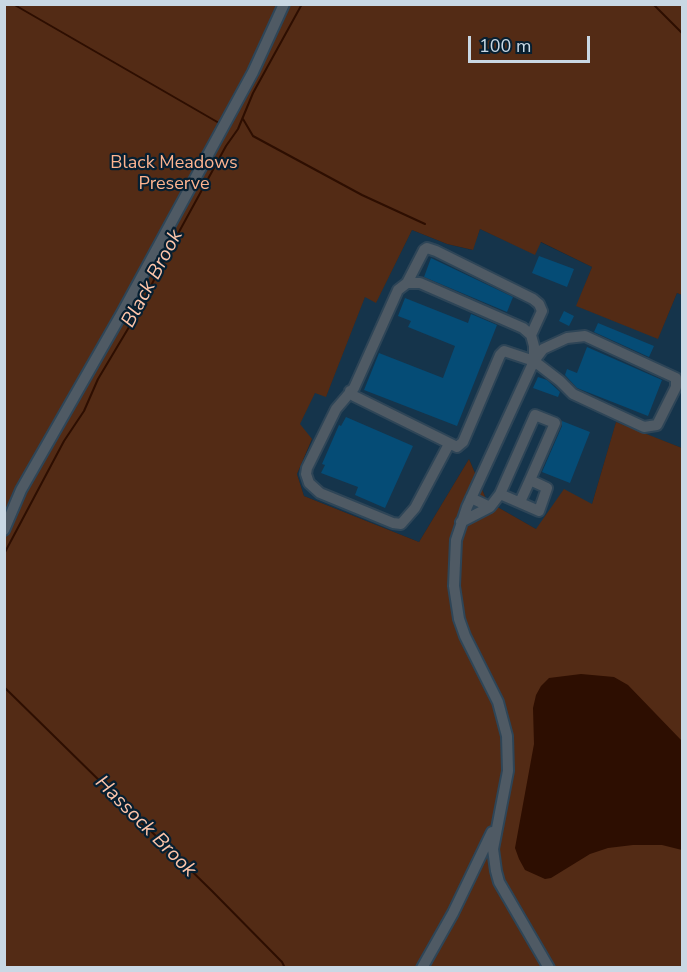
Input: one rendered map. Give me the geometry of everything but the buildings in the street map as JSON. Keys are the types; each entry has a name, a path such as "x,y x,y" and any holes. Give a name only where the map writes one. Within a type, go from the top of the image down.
{"street":[{"path":"4,530 21,490 122,313 253,72 284,4"},
{"path":"449,444 415,508 401,524 393,523 320,493 309,483 306,474 336,409 350,391 388,307 427,248 539,304 542,310 531,335"},
{"path":"406,283 420,283 522,328 531,335 534,361"},
{"path":"350,391 354,396 457,447 464,442 500,355 506,351 534,361 573,394 644,427 657,425 676,387 675,376 585,336 567,338 549,345 539,353 534,361 471,498 461,522 454,553 455,603 465,636 492,687 504,720 508,744 508,771 493,849 495,871 499,882 549,968"},
{"path":"461,522 490,507 500,494 535,415 555,423 520,502"},
{"path":"500,494 539,511 548,488 530,480"},
{"path":"471,498 490,507"},
{"path":"423,968 453,913 501,813"}],"shaded area":[{"path":"480,229 535,254 540,242 592,267 577,306 658,338 677,293 682,295 682,448 616,423 592,504 536,529 487,501 469,459 419,542 304,496 297,474 312,440 299,425 315,392 326,396 365,296 376,302 412,230 447,244 472,250"},
{"path":"581,674 614,677 628,685 682,741 682,850 662,845 608,848 590,854 551,878 545,879 525,870 515,848 534,744 533,708 536,695 549,678"}],"green space":[{"name":"Black Meadows Preserve","path":"5,5 682,5 682,295 677,293 658,339 576,306 592,267 541,242 535,255 480,229 473,250 447,244 412,230 376,303 365,297 326,397 315,393 300,424 312,439 297,474 304,496 419,542 469,459 487,501 536,529 564,489 592,504 616,422 682,448 682,967 5,968"}],"waterway":[{"path":"13,4 219,123"},
{"name":"Black Brook","path":"4,554 64,441 84,411 98,379 141,307 163,261 226,146 238,129 253,93 302,4"},
{"path":"653,4 682,33"},
{"path":"243,119 253,136 362,195 425,224"},
{"name":"Hassock Brook","path":"4,687 212,891 282,962 285,968"}]}
